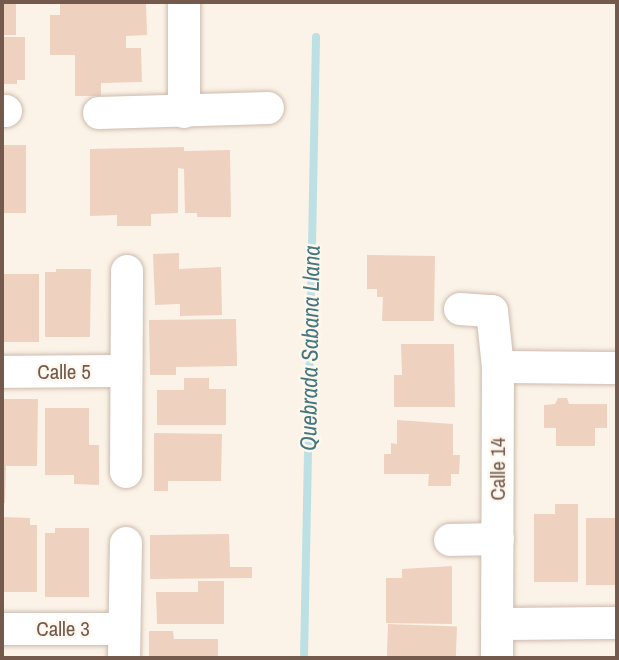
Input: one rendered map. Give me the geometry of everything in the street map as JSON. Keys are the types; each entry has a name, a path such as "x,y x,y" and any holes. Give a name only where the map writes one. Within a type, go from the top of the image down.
{"street":[{"path":"184,2 184,112"},
{"path":"99,113 268,108"},
{"path":"126,472 127,271"},
{"name":"Calle 14","path":"460,309 492,312 498,367 497,658"},
{"path":"498,367 617,368"},
{"name":"Calle 5","path":"2,372 126,371"},
{"path":"450,540 498,539"},
{"path":"124,644 126,543"},
{"path":"497,624 617,624"},
{"name":"Calle 3","path":"2,629 124,644"}],"building":[{"path":"2,2 16,2 16,35 2,35"},
{"path":"146,2 147,35 126,36 126,48 141,48 142,82 101,83 101,96 75,96 75,55 50,55 50,15 60,15 60,3"},
{"path":"2,37 25,37 25,80 17,80 17,84 2,84"},
{"path":"2,145 26,145 26,213 2,213"},
{"path":"184,147 184,151 230,150 231,217 197,217 197,213 185,213 184,169 178,168 178,213 151,214 151,226 117,226 117,215 90,216 90,149"},
{"path":"179,253 179,269 221,267 222,315 180,316 180,304 155,305 153,254"},
{"path":"367,255 435,256 434,321 382,321 383,297 377,297 377,289 367,289"},
{"path":"56,269 91,269 90,337 45,337 45,272 56,272"},
{"path":"2,274 39,274 39,342 2,342"},
{"path":"236,319 237,366 176,367 176,375 150,375 149,320"},
{"path":"401,344 454,344 455,407 394,407 394,375 402,375"},
{"path":"184,378 209,378 209,389 226,389 226,425 157,425 157,390 184,390"},
{"path":"558,398 567,398 569,404 607,404 607,428 595,428 595,446 556,446 556,428 544,428 544,405 555,404"},
{"path":"2,399 38,399 37,466 6,466 5,503 2,503"},
{"path":"45,408 89,408 89,445 99,445 99,485 74,484 74,475 45,475"},
{"path":"397,420 453,424 453,455 460,455 459,474 451,474 451,486 428,486 429,474 384,474 384,454 391,454 391,443 397,444"},
{"path":"154,433 222,434 221,481 168,481 168,491 154,491"},
{"path":"555,504 578,504 578,582 534,582 534,514 555,514"},
{"path":"2,517 30,518 30,525 37,525 37,592 2,592"},
{"path":"586,518 617,518 617,585 586,585"},
{"path":"55,528 89,528 89,597 45,597 45,533 55,533"},
{"path":"229,534 230,567 252,567 252,578 150,579 150,535"},
{"path":"452,566 452,624 386,623 386,578 402,578 402,569"},
{"path":"198,581 224,581 224,624 157,624 156,592 198,592"},
{"path":"388,624 457,626 456,658 387,658"},
{"path":"149,631 173,631 174,639 218,639 218,658 149,658"}],"waterway":[{"name":"Quebrada Sabana Llana","path":"304,658 316,37"}]}
